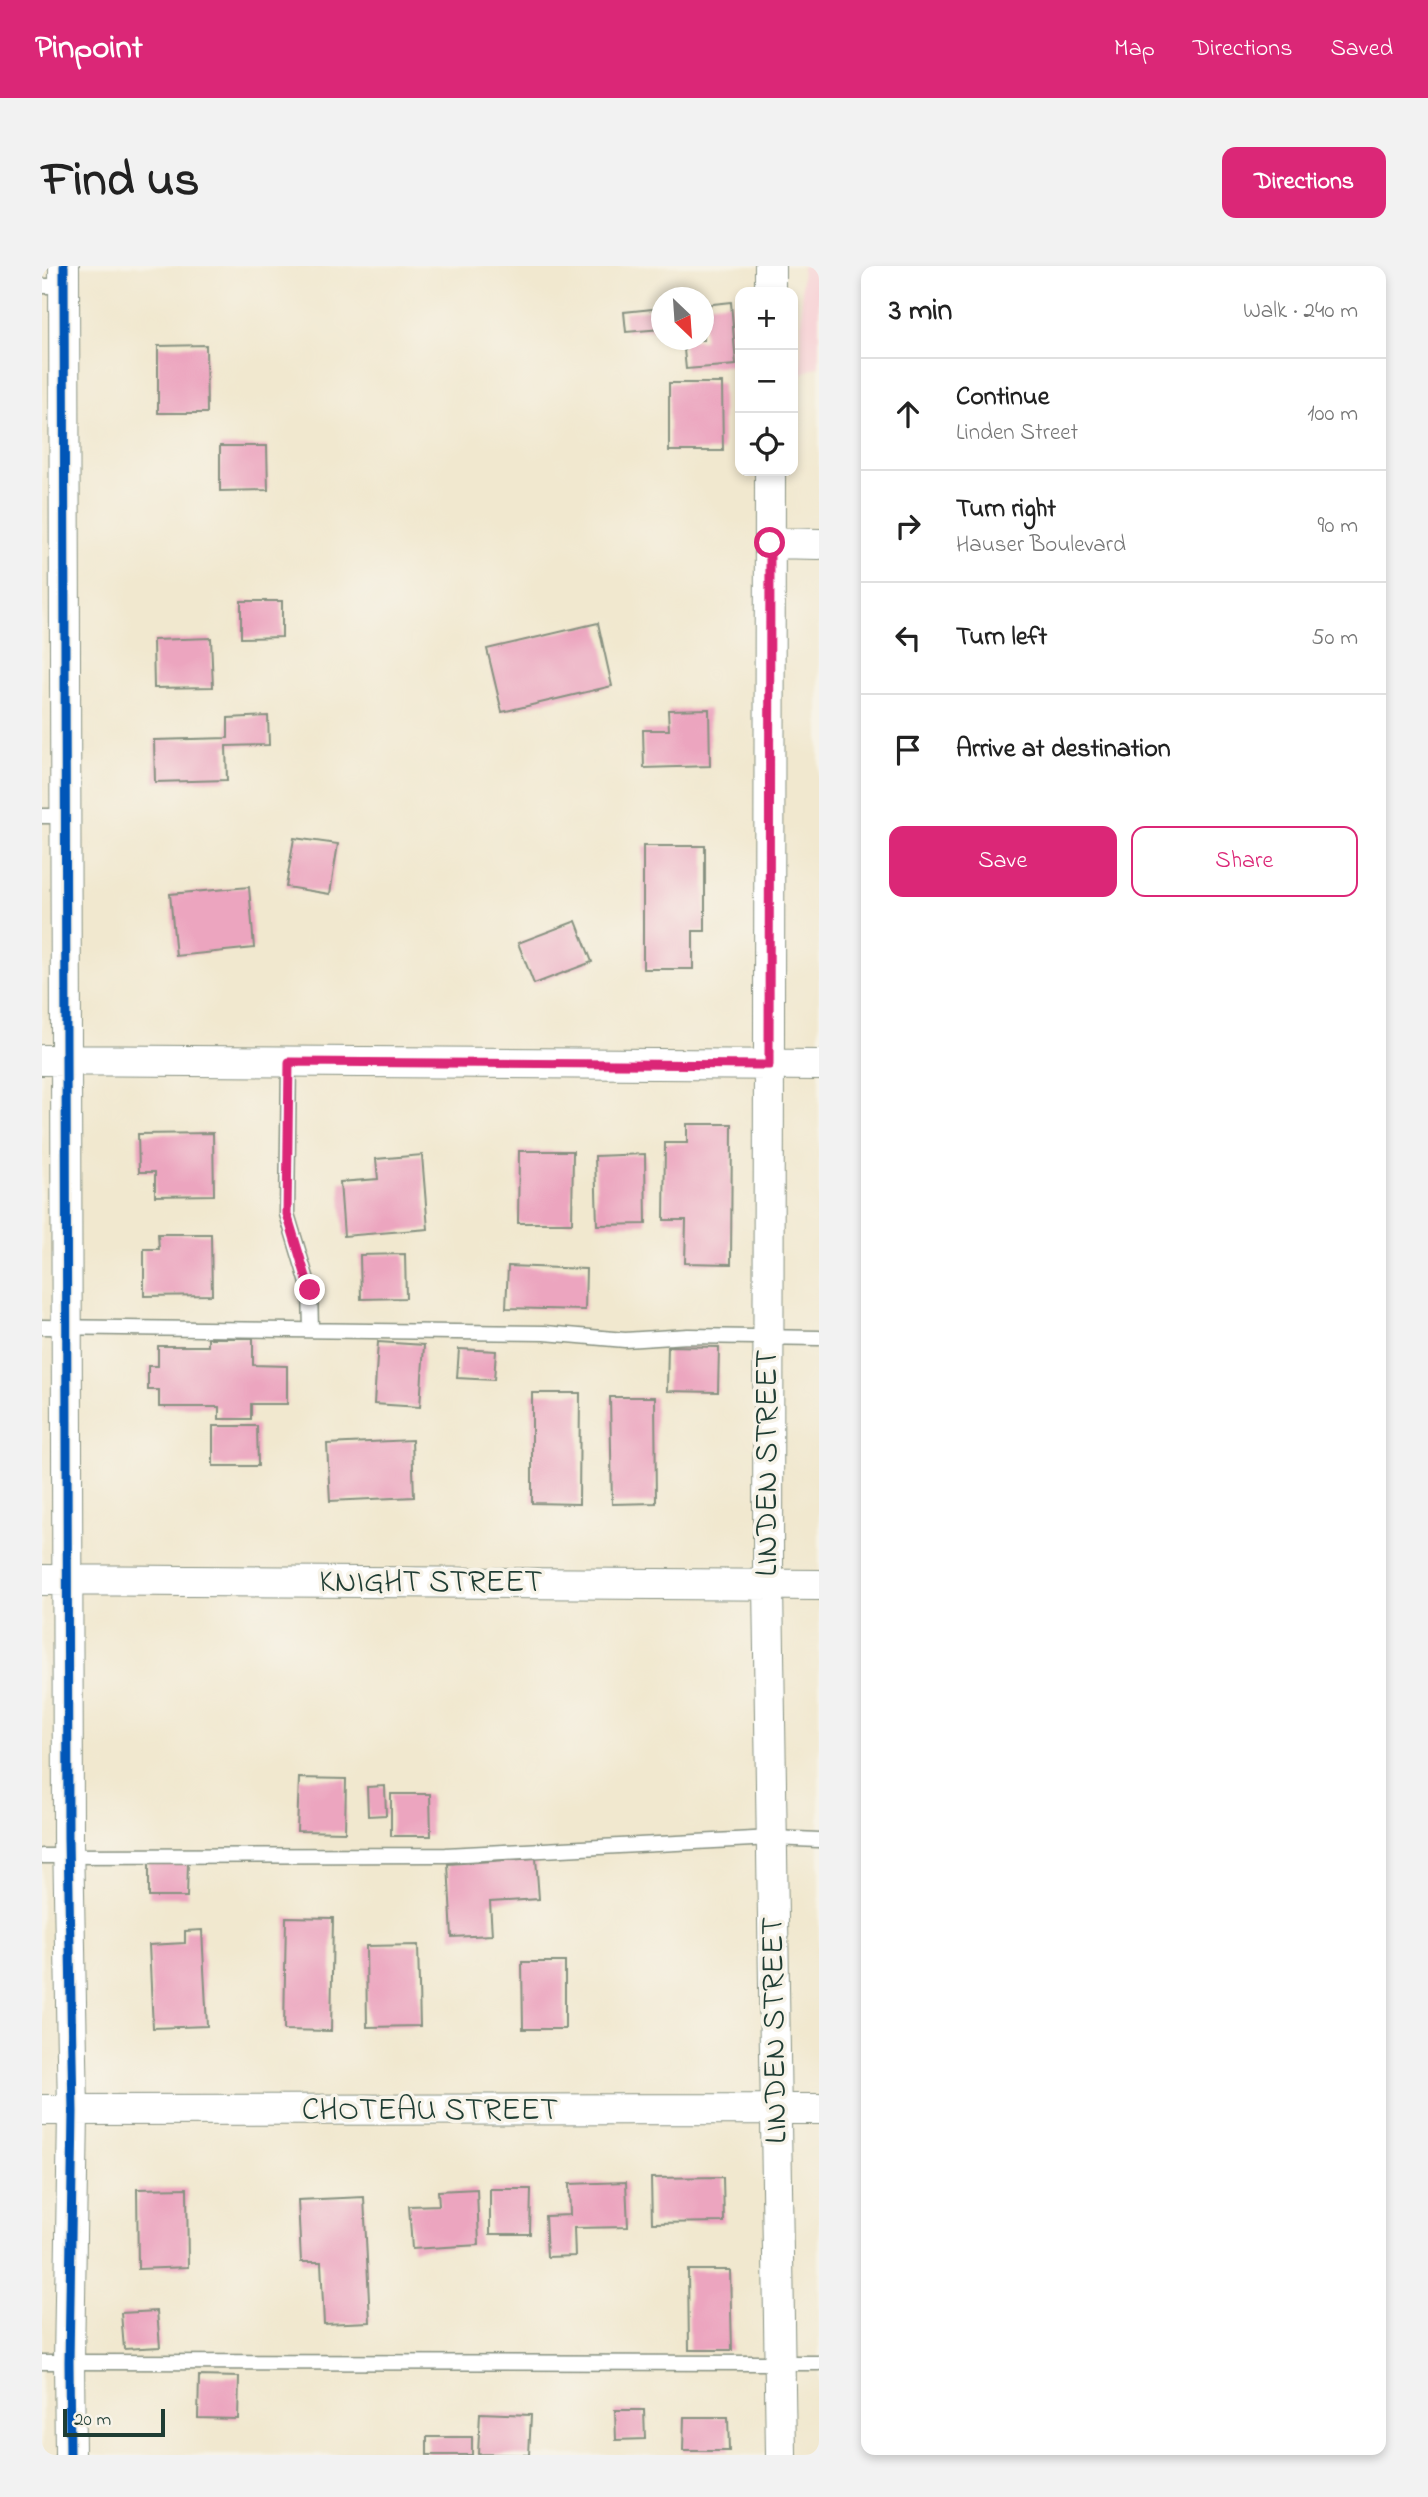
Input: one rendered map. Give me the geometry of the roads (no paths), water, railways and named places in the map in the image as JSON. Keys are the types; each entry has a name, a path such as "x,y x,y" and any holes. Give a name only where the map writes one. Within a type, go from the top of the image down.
{"street":[{"path":"770,266 770,287"},
{"path":"57,279 53,555 55,1856 73,2112 55,2362 70,2455"},
{"name":"LINDEN STREET","path":"770,476 768,1585 778,2110 781,2455"},
{"path":"770,543 819,544"},
{"path":"54,1060 819,1065"},
{"name":"KNIGHT STREET","path":"54,1580 819,1585"},
{"name":"CHOTEAU STREET","path":"42,2110 819,2109"}],"lane":[{"path":"289,1062 287,1214 310,1290 311,1329"},
{"path":"54,1326 545,1333 625,1340 688,1336 819,1338"},
{"path":"55,1856 446,1854 773,1838 819,1840"},
{"path":"55,2362 819,2363"}]}
